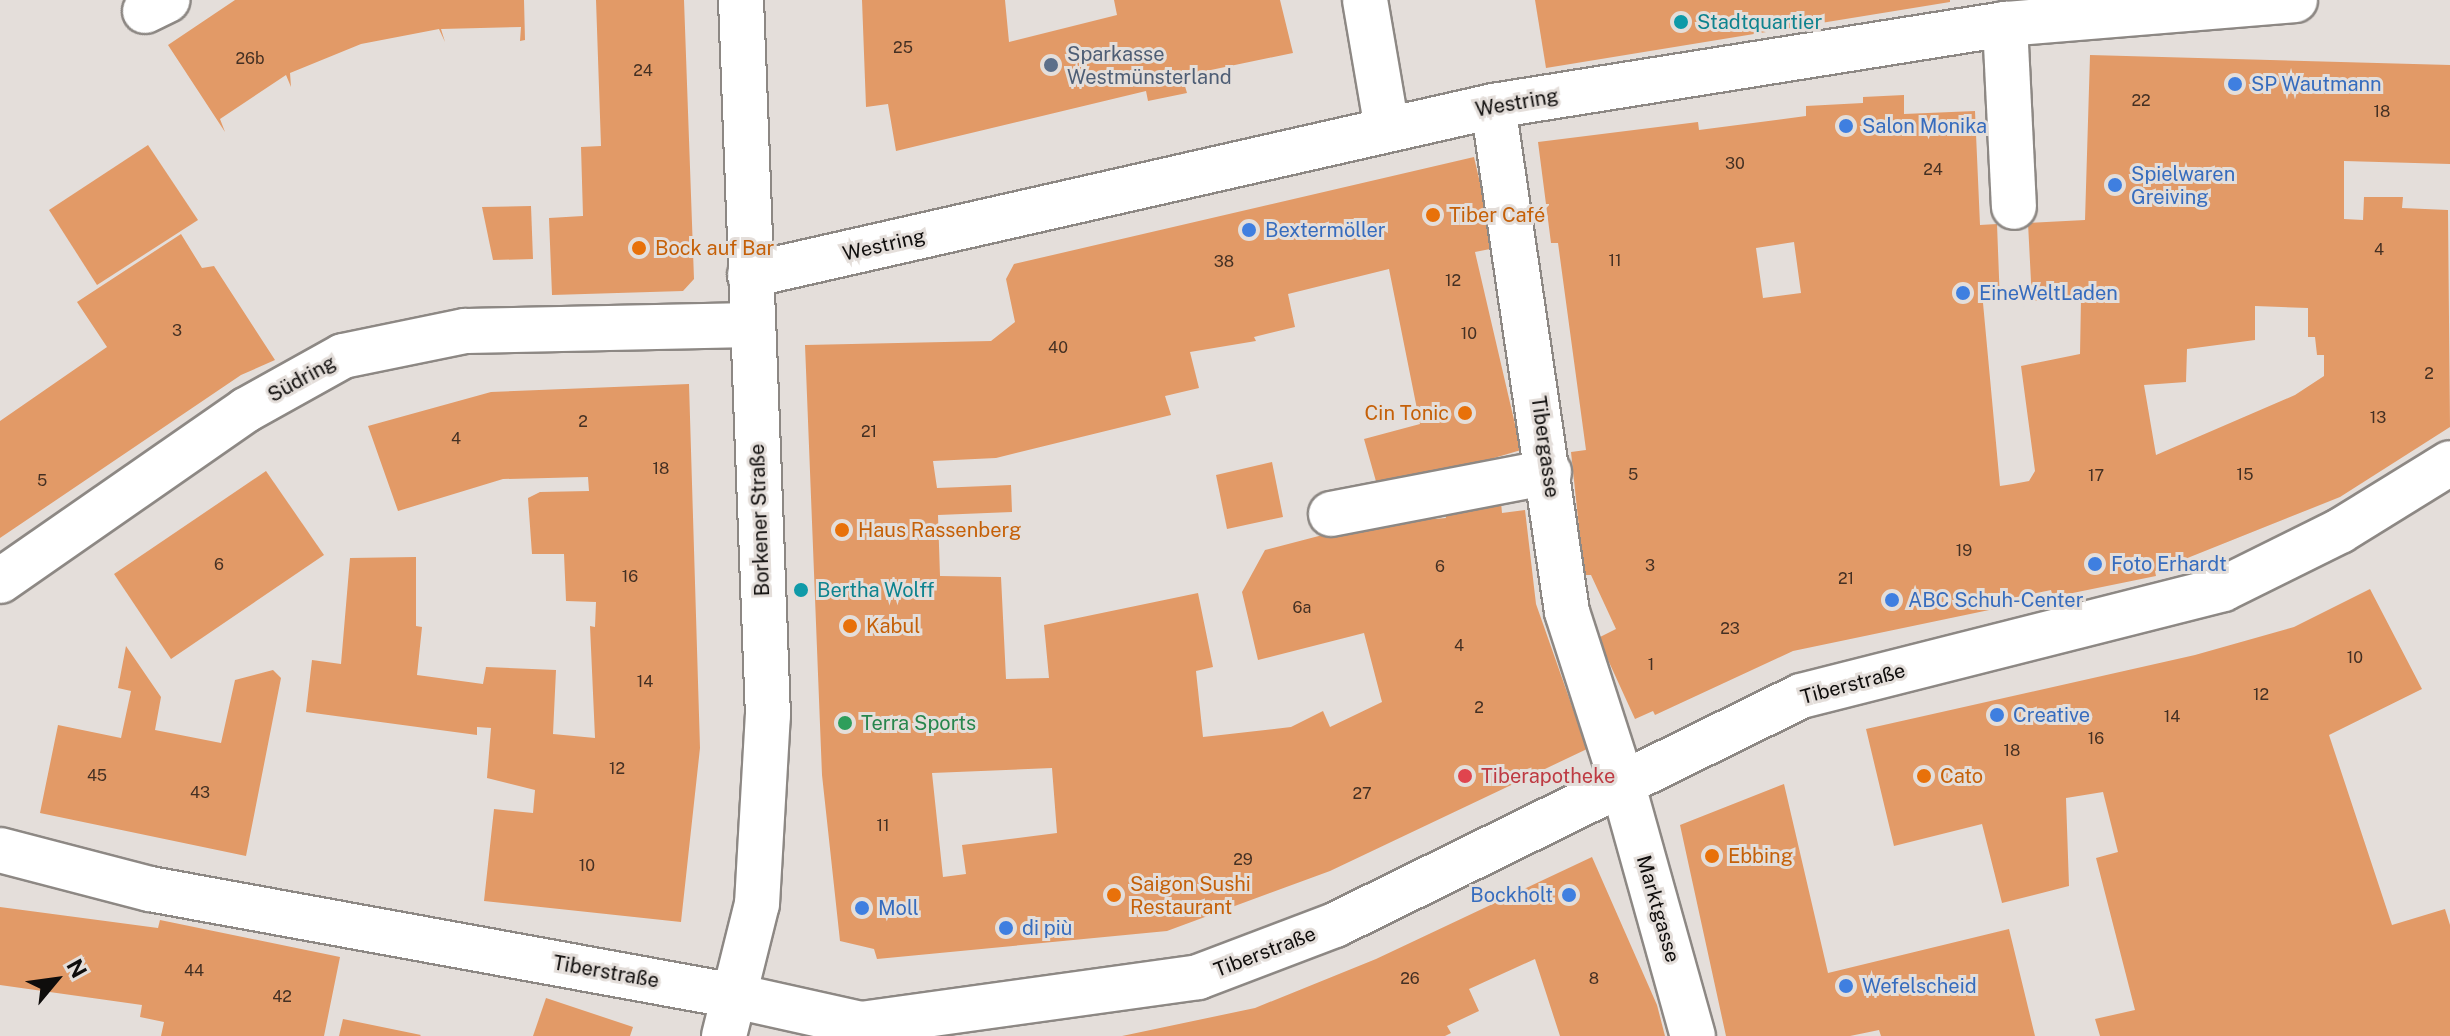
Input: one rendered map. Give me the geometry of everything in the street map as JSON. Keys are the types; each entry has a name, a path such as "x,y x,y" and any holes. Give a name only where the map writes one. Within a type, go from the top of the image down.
{"street":[{"name":"Borkener Straße","path":"730,1016 757,904 768,716 741,0"},
{"path":"1365,0 1387,129"},
{"name":"Westring","path":"750,275 1493,106 2005,24 2295,0"},
{"path":"2005,24 2014,207"},
{"name":"Tibergasse","path":"1493,106 1549,472 1567,612 1622,782"},
{"name":"Südring","path":"0,581 246,410 343,356 465,331 753,325"},
{"name":"Tiberstraße","path":"0,850 150,889 730,1016 814,1025 861,1024 1198,977 1335,925 1801,696 2223,589 2340,531 2450,463"},
{"path":"1331,514 1549,472"},
{"name":"Marktgasse","path":"1622,782 1693,1036"}],"building":[{"path":"235,0 524,0 525,40 520,41 521,27 441,29 445,42 439,29 361,44 290,73 291,87 286,75 220,119 225,132 168,45"},
{"path":"596,0 684,0 694,279 683,291 552,295 549,218 583,216 581,147 601,146"},
{"name":"Sparkasse Westmünsterland","path":"862,0 1005,0 1009,42 1117,15 1114,0 1280,0 1293,53 1182,76 1187,93 1148,101 1146,91 896,151 888,104 866,107"},
{"name":"Stadtquartier","path":"1535,0 1950,0 1950,2 1546,68"},
{"path":"2090,55 2450,65 2450,164 2344,161 2344,219 2363,220 2364,197 2403,197 2402,208 2448,210 2450,427 2340,497 2155,571 2156,576 2053,597 2051,590 1993,602 1994,609 1793,651 1655,715 1653,711 1635,719 1598,638 1616,629 1591,575 1584,575 1571,452 1586,450 1558,243 1551,243 1538,142 1698,122 1699,130 1806,116 1806,106 1863,103 1863,97 1904,95 1904,114 1975,111 1980,225 1997,224 2000,303 1983,303 2000,486 2029,481 2035,471 2021,366 2080,354 2081,299 2032,301 2028,223 2085,220","holes":["1794,242 1801,293 1763,298 1756,248","2255,306 2308,308 2308,337 2315,337 2317,355 2324,355 2324,376 2295,395 2156,455 2144,385 2186,382 2187,349 2255,340"]},
{"path":"148,145 198,220 97,285 49,210"},
{"path":"1474,157 1495,248 1475,252 1521,450 1379,492 1364,439 1420,424 1389,269 1288,294 1295,327 1254,337 1256,341 1190,352 1199,388 1165,396 1171,415 996,458 933,461 937,488 1011,485 1012,512 938,515 940,576 1001,577 1006,679 1049,678 1044,625 1198,593 1213,667 1196,671 1203,737 1291,727 1323,711 1330,727 1382,702 1364,633 1258,660 1242,592 1265,550 1338,531 1434,514 1435,519 1446,518 1445,507 1501,502 1502,513 1525,510 1536,604 1587,749 1330,871 1167,931 877,959 874,949 840,941 822,775 805,345 991,341 1015,322 1006,279 1014,264","holes":["1052,768 1057,833 962,845 966,874 943,877 932,773"]},
{"path":"531,206 533,259 493,260 482,207"},
{"path":"181,234 202,268 214,266 275,360 241,375 0,538 0,421 107,347 77,302"},
{"path":"689,384 700,748 681,922 484,901 494,809 533,813 535,790 487,778 491,728 477,727 477,735 306,712 312,660 341,664 350,558 416,557 416,626 422,627 417,675 483,684 486,667 556,670 553,734 595,738 590,626 595,627 596,602 566,601 564,554 532,554 528,498 540,492 589,491 588,477 503,479 398,511 368,426 491,392"},
{"path":"1272,462 1283,517 1227,529 1216,475"},
{"path":"266,471 324,555 171,659 114,574"},
{"path":"2370,589 2422,689 2329,735 2392,925 2445,909 2450,925 2450,1036 2100,1036 2095,1019 2135,1010 2096,858 2118,852 2103,792 2066,798 2069,886 2002,903 1982,824 1894,846 1866,729 2195,655 2294,627"},
{"path":"126,646 161,697 155,730 221,743 235,680 273,670 281,678 246,856 40,813 58,725 121,738 131,691 118,688"},
{"path":"1784,784 1828,973 2009,929 2035,1036 1881,1036 1879,1030 1850,1036 1726,1036 1680,825"},
{"path":"1592,857 1657,1005 1665,1036 1560,1036 1535,959 1469,989 1479,1011 1447,1026 1451,1033 1445,1036 1122,1036 1255,1008 1376,959"},
{"path":"0,907 158,928 160,920 340,957 324,1036 161,1036 164,1022 140,1017 142,1005 0,985"},
{"path":"546,998 633,1027 630,1036 533,1036"},
{"path":"343,1019 421,1035 339,1036"}],"place":[{"name":"Stadtquartier","path":"1681,22"},
{"name":"Sparkasse Westmünsterland","path":"1051,65"},
{"name":"SP Wautmann","path":"2235,84"},
{"name":"Salon Monika","path":"1846,126"},
{"name":"Spielwaren Greiving","path":"2115,185"},
{"name":"Tiber Café","path":"1433,215"},
{"name":"Bextermöller","path":"1249,230"},
{"name":"Bock auf Bar","path":"639,248"},
{"name":"EineWeltLaden","path":"1963,293"},
{"name":"Cin Tonic","path":"1465,413"},
{"name":"Haus Rassenberg","path":"842,530"},
{"name":"Foto Erhardt","path":"2095,564"},
{"name":"Bertha Wolff","path":"801,590"},
{"name":"ABC Schuh-Center","path":"1892,600"},
{"name":"Kabul","path":"850,626"},
{"name":"Creative","path":"1997,715"},
{"name":"Terra Sports","path":"845,723"},
{"name":"Tiberapotheke","path":"1465,776"},
{"name":"Cato","path":"1924,776"},
{"name":"Ebbing","path":"1712,856"},
{"name":"Saigon Sushi Restaurant","path":"1114,895"},
{"name":"Bockholt","path":"1569,895"},
{"name":"Moll","path":"862,908"},
{"name":"di più","path":"1006,928"},
{"name":"Wefelscheid","path":"1846,986"}]}
